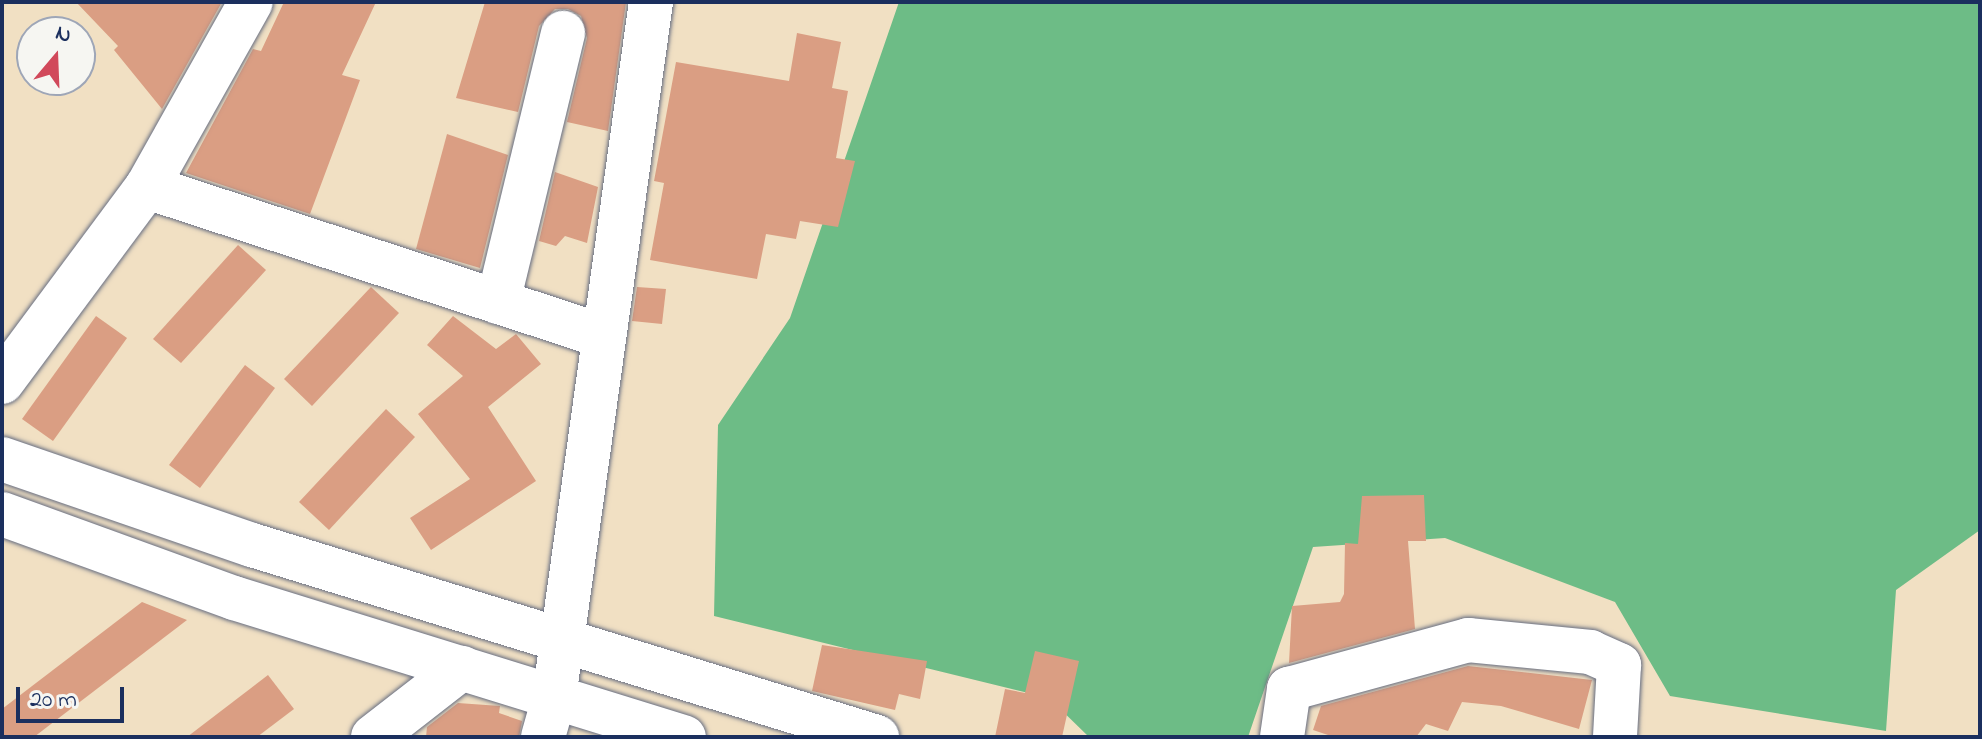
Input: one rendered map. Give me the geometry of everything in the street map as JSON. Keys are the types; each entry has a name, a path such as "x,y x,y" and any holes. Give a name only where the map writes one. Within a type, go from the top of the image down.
{"street":[{"path":"2,382 147,187 251,2"},
{"path":"548,717 562,641 602,336 651,2"},
{"path":"498,302 563,33"},
{"path":"147,187 602,336"},
{"path":"2,459 252,545 877,737"},
{"path":"2,514 234,598 462,668 548,717 684,737"},
{"path":"234,598 252,545"},
{"path":"1282,737 1289,689 1468,640 1590,652 1619,665 1615,737"},
{"path":"373,737 462,668"}],"green space":[{"path":"899,2 1980,2 1980,530 1896,590 1886,731 1670,696 1615,602 1445,538 1313,547 1248,737 1089,737 1049,698 714,616 718,425 790,318"}],"building":[{"path":"76,2 222,2 162,109 114,50 118,46 96,23 96,16 89,16"},
{"path":"284,2 376,2 342,75 360,80 310,214 186,173 253,49 261,51"},
{"path":"485,2 626,2 608,131 567,122 587,38 581,16 568,9 555,9 539,26 518,112 456,98"},
{"path":"797,33 841,42 832,88 848,91 836,158 855,161 838,227 800,221 796,239 766,234 757,279 650,260 664,183 654,181 676,62 789,81"},
{"path":"447,134 508,155 480,268 416,249"},
{"path":"555,172 598,187 587,243 565,236 556,246 539,241"},
{"path":"238,245 266,270 181,363 153,339"},
{"path":"371,287 399,313 312,406 284,379"},
{"path":"637,287 666,289 662,324 632,321"},
{"path":"96,316 127,338 53,441 22,419"},
{"path":"453,316 496,349 516,334 541,364 488,407 536,481 431,550 410,518 470,479 418,414 463,376 427,345"},
{"path":"245,365 275,388 200,488 169,465"},
{"path":"386,409 415,437 329,530 299,502"},
{"path":"1424,495 1426,541 1408,541 1415,629 1289,663 1292,606 1340,602 1344,594 1345,543 1358,544 1362,496"},
{"path":"142,602 187,620 34,737 2,737 2,709"},
{"path":"822,645 927,661 920,699 899,694 895,710 812,691"},
{"path":"1035,651 1079,661 1062,737 995,737 1005,689 1025,693"},
{"path":"1468,666 1592,680 1579,729 1501,706 1462,702 1448,731 1426,724 1416,737 1334,737 1313,730 1321,706"},
{"path":"268,675 294,709 257,737 187,737"},
{"path":"458,703 500,706 499,713 522,721 519,737 426,737 427,727"}]}
